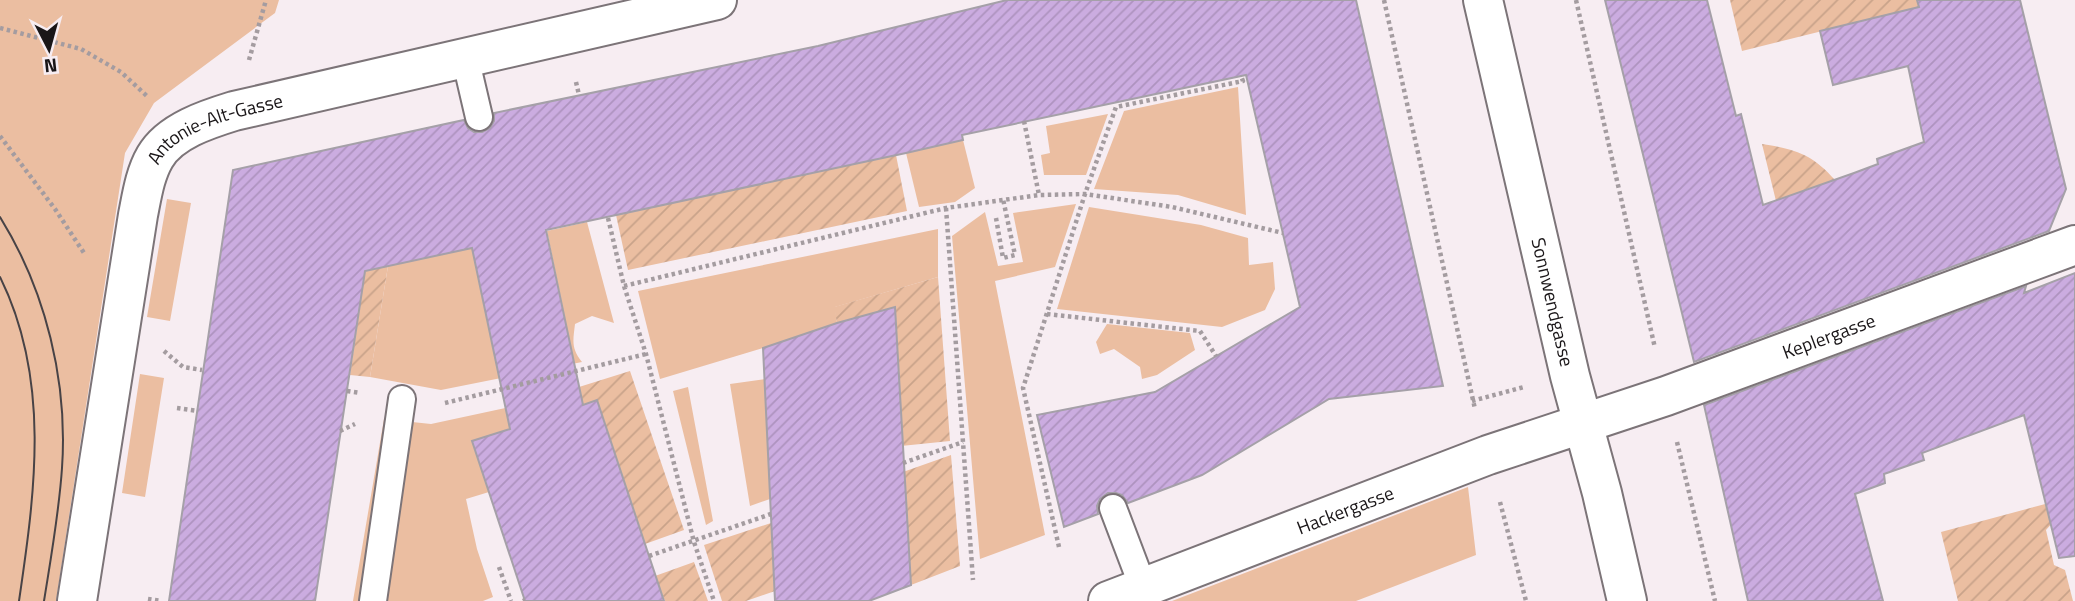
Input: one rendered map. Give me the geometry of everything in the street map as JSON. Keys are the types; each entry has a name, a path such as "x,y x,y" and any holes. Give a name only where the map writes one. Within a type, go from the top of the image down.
{"street":[{"name":"Antonie-Alt-Gasse","path":"77,601 138,215 146,177 156,154 174,137 198,122 234,111 717,0"},
{"name":"Sonnwendgasse","path":"1483,0 1570,376 1628,601"},
{"name":"Keplergasse","path":"1583,425 1666,397 2075,245"},
{"name":"Hackergasse","path":"1108,601 1488,455 1583,425"}],"lane":[{"path":"465,57 479,117"},
{"path":"373,601 402,399"},
{"path":"1113,508 1143,587"}],"path":[{"path":"1384,0 1472,401 1526,601"},
{"path":"1576,0 1715,601"},
{"path":"0,28 81,49 121,72 154,103 174,137"},
{"path":"1059,547 1023,388 1116,107 1243,81 1241,76"},
{"path":"1024,121 1039,195"},
{"path":"624,286 946,208 1039,195 1085,194 1172,207 1283,233"},
{"path":"996,218 1003,258 1015,255 1003,199"},
{"path":"946,208 973,580"},
{"path":"608,218 694,541 714,601"},
{"path":"1047,314 1200,331 1216,356"},
{"path":"347,391 441,404 646,354"},
{"path":"183,368 202,370"},
{"path":"177,408 198,411"},
{"path":"902,463 962,442"},
{"path":"649,556 771,514"},
{"path":"499,566 511,601"},
{"path":"148,599 161,601"}],"shaded area":[{"path":"0,0 279,0 275,13 154,103 125,153 56,601 0,601"},
{"path":"1730,0 1917,0 1919,7 1742,51"},
{"path":"1238,87 1246,215 1178,195 1094,189 1124,111"},
{"path":"1108,114 1086,175 1044,175 1041,155 1050,153 1046,126"},
{"path":"963,140 975,188 955,202 919,207 906,153"},
{"path":"1762,144 1802,154 1819,164 1835,180 1776,201"},
{"path":"896,155 907,211 628,270 616,215"},
{"path":"167,199 191,203 170,321 147,317"},
{"path":"1076,204 1055,267 995,281 1045,535 980,559 952,236 985,212 998,266 1023,262 1013,213"},
{"path":"1089,207 1201,225 1248,238 1249,265 1273,262 1275,289 1265,310 1222,327 1057,309"},
{"path":"587,222 614,323 592,316 575,324 574,344 582,362 441,390 370,377 388,266 472,248 570,343 547,231"},
{"path":"938,229 938,277 835,307 837,323 660,379 638,291"},
{"path":"388,266 370,377 350,375 365,271"},
{"path":"938,277 950,441 901,446 837,323 834,307"},
{"path":"1107,324 1190,333 1195,350 1157,375 1142,379 1140,367 1114,349 1100,354 1096,342"},
{"path":"630,371 684,530 645,544 534,421 528,403"},
{"path":"140,374 164,378 145,497 122,493"},
{"path":"765,379 770,499 750,506 730,384"},
{"path":"688,387 713,521 706,525 673,391"},
{"path":"528,403 534,421 472,441 489,492 466,499 477,549 493,597 483,601 353,601 384,419 431,424"},
{"path":"951,455 960,566 911,585 903,472"},
{"path":"1468,487 1476,555 1356,601 1172,601"},
{"path":"2049,503 2054,521 2046,530 2054,565 2065,570 2073,601 1958,601 1941,532"},
{"path":"771,523 775,591 746,601 722,601 704,545"},
{"path":"694,562 708,601 665,601 655,576"}],"building":[{"path":"1007,0 1356,0 1443,386 1329,399 1202,475 1128,503 1122,495 1108,493 1100,499 1098,514 1064,527 1037,415 1155,392 1300,307 1246,75 962,135 963,140 546,230 583,405 597,400 664,601 525,601 472,441 510,429 472,248 365,271 315,601 169,601 233,170 464,120 474,132 482,132 490,128 494,113 818,46"},
{"path":"1605,0 1707,0 1736,116 1741,114 1763,205 1878,164 1877,159 1924,142 1908,66 1833,85 1820,31 1919,7 1917,0 2020,0 2066,189 2049,231 1694,362"},
{"path":"2075,273 2075,556 2059,558 2024,415 1922,453 1924,460 1884,474 1885,483 1855,494 1883,601 1748,601 1704,405 2026,286 2024,293"},
{"path":"895,307 911,585 869,601 775,601 763,348"}],"tram line":[{"path":"0,217 30,275 41,306 57,370 61,403 61,485 44,601"},
{"path":"0,277 16,316 27,356 33,396 33,478 19,601"}]}
